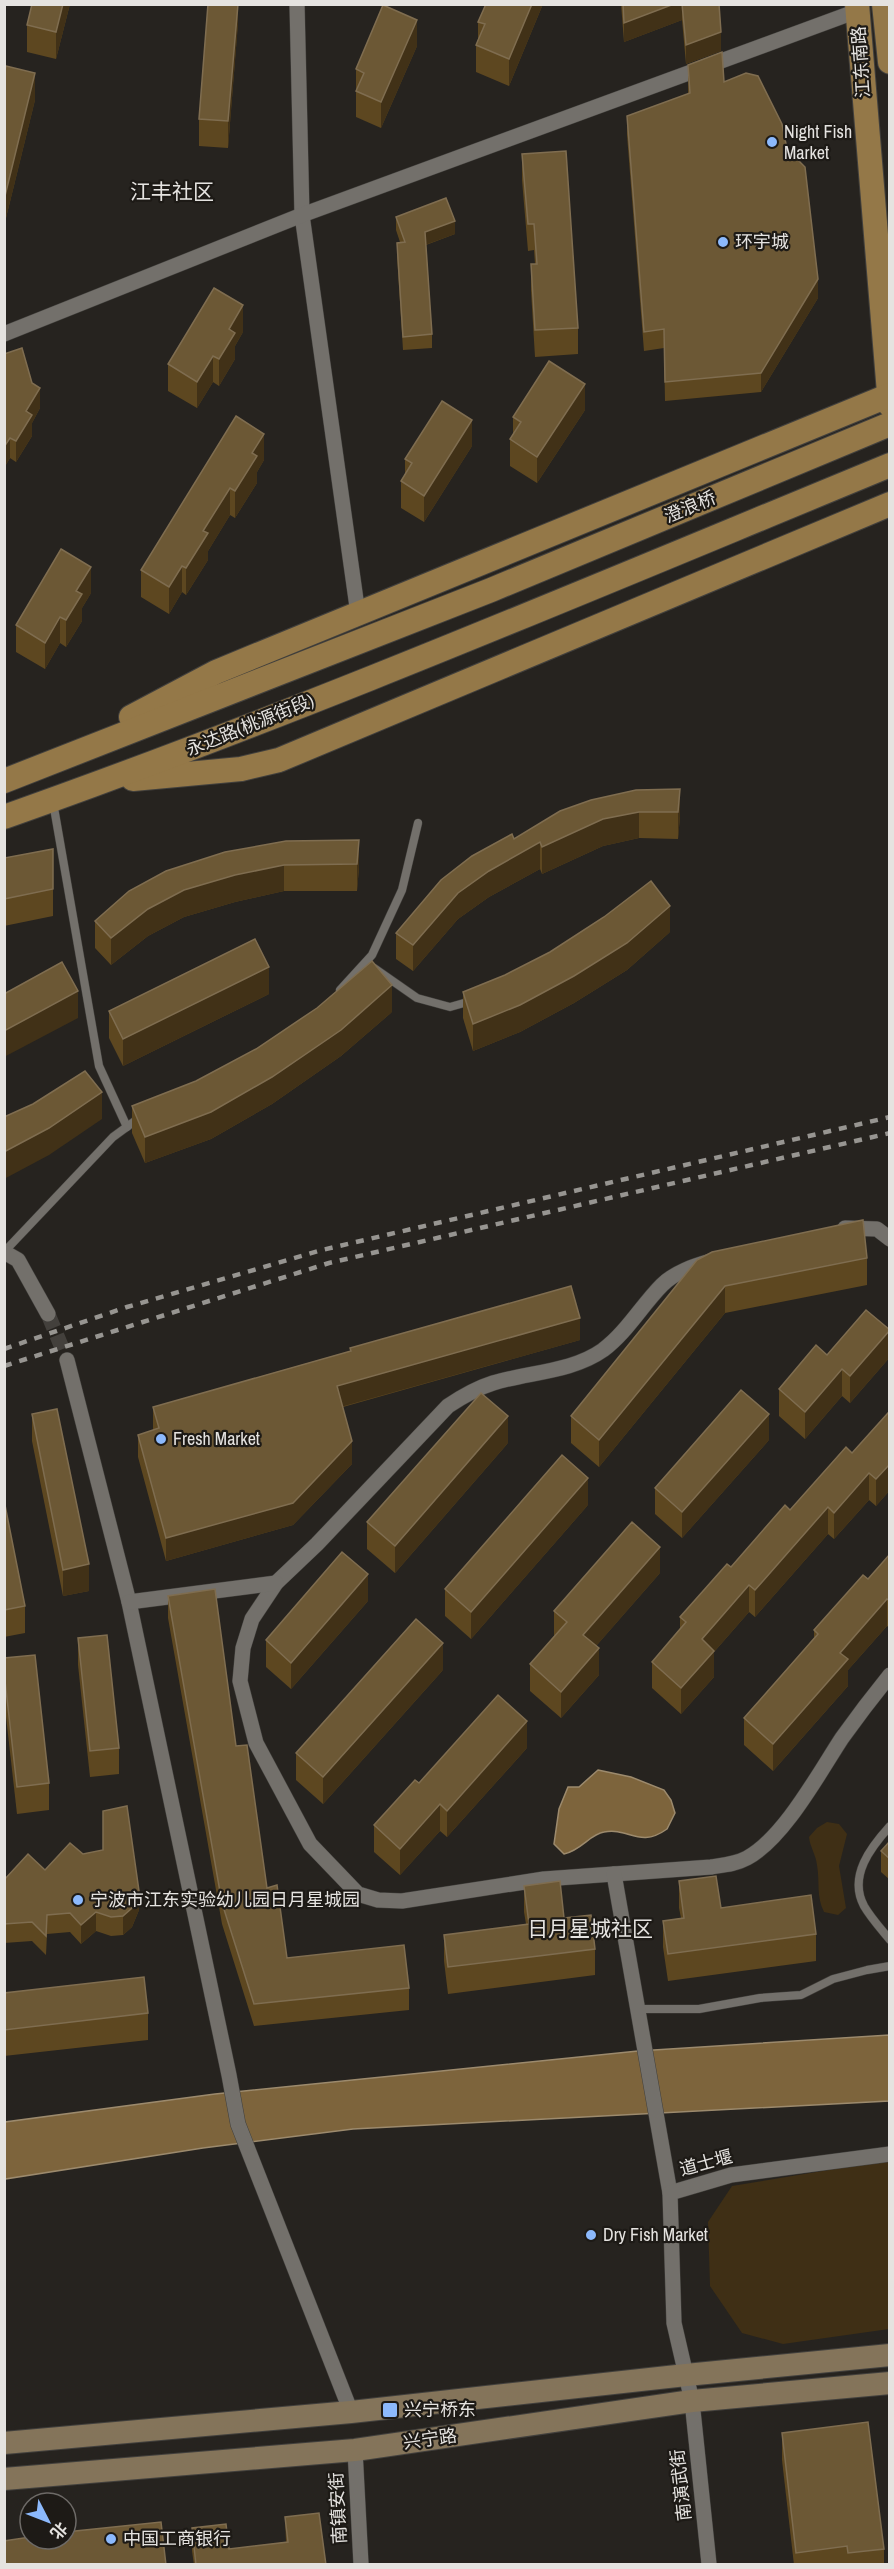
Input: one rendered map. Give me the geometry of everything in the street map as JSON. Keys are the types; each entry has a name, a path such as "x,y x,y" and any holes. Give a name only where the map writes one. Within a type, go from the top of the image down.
{"main road":[{"name":"江东南路","path":"884,4 890,62"},
{"name":"江东南路","path":"857,8 889,399"},
{"path":"12,778 216,672 889,399"},
{"name":"澄浪桥","path":"491,590 890,424"},
{"name":"澄浪桥","path":"493,628 890,465"},
{"path":"101,782 241,769 279,760 890,504"},
{"name":"永达路(桃源街段)","path":"12,778 491,590"},
{"name":"永达路(桃源街段)","path":"4,817 101,782 493,628"},
{"name":"兴宁路","path":"4,2443 351,2412 890,2355"},
{"name":"兴宁路","path":"4,2479 355,2450 692,2401 890,2383"}],"street":[{"path":"297,4 302,215 358,614"},
{"path":"4,334 302,215 857,8"},
{"path":"829,1231 851,1227 877,1229 890,1239"},
{"path":"4,1252 18,1260 48,1314"},
{"path":"722,1258 690,1267 663,1283 631,1323 604,1349 590,1357 562,1367 494,1383 471,1391 448,1406 317,1544 276,1583 252,1619 243,1648 240,1681 256,1743 310,1845 358,1894 402,1901 544,1879 711,1867 731,1864 749,1857 772,1836 811,1789 847,1731 890,1675"},
{"path":"67,1360 129,1602 238,2124 351,2412"},
{"path":"129,1602 276,1583"},
{"path":"614,1874 670,2193"},
{"name":"道士堰","path":"692,2401 674,2323 670,2193 731,2175 890,2154"},
{"name":"南演武街","path":"692,2401 709,2565"},
{"name":"南镇安街","path":"355,2450 361,2565"}],"lane":[{"path":"53,800 99,1066 127,1126"},
{"path":"336,993 372,955 402,890 418,823"},
{"path":"366,962 417,998 450,1007 477,999"},
{"path":"4,1252 113,1137 144,1114"},
{"path":"890,1826 869,1851 862,1866 860,1886 863,1904 890,1940"},
{"path":"638,2009 699,2009 760,1998 801,1995 833,1980 890,1966"}],"shaded area":[{"path":"598,1770 631,1777 664,1790 671,1800 675,1813 667,1829 649,1837 613,1831 599,1833 576,1849 564,1854 554,1844 559,1809 568,1787 579,1787"},
{"path":"827,1822 839,1824 847,1834 839,1866 846,1908 838,1915 824,1912 819,1895 816,1861 809,1837"},
{"path":"889,2035 889,2101 353,2129 203,2148 5,2179 5,2122 215,2094 638,2051"},
{"path":"889,2160 889,2329 783,2344 742,2333 710,2286 708,2222 732,2186"}],"building":[{"path":"32,4 63,4 56,32 27,25"},
{"path":"208,4 238,4 228,121 199,119"},
{"path":"486,4 532,4 509,59 476,45 485,24 478,22"},
{"path":"623,4 674,4 624,23"},
{"path":"682,4 719,4 721,32 686,45"},
{"path":"383,5 417,20 381,102 356,91 364,73 356,69"},
{"name":"环宇城","path":"722,52 724,82 746,73 758,76 782,124 787,149 805,167 818,279 761,373 665,382 664,329 644,332 627,116 690,93 688,65"},
{"path":"6,66 35,73 5,196 4,74"},
{"path":"566,151 578,328 535,330 531,264 537,264 534,224 528,224 522,154"},
{"path":"446,198 455,221 425,232 432,334 403,337 397,243 405,242 396,217"},
{"path":"214,288 243,305 229,329 235,333 219,359 213,356 197,382 168,364"},
{"path":"22,348 32,383 40,388 26,411 32,415 16,441 10,438 4,447 4,354"},
{"path":"549,361 585,384 537,457 510,439 521,422 513,417"},
{"path":"442,401 472,420 424,496 401,481 412,463 405,459"},
{"path":"236,416 264,434 252,453 257,456 235,491 230,488 203,531 208,533 186,568 182,566 169,587 141,570"},
{"path":"61,549 91,567 76,591 82,594 66,620 60,617 45,643 16,625"},
{"path":"680,789 678,812 639,812 603,819 542,847 540,842 489,871 458,893 413,945 396,933 441,880 472,856 512,834 514,839 560,811 591,800 636,790"},
{"path":"359,840 357,864 284,865 235,875 184,890 148,909 111,938 95,921 129,891 166,871 225,852 286,841"},
{"path":"53,849 53,889 4,899 4,858"},
{"path":"651,881 670,906 627,943 574,976 520,1005 473,1024 463,992 505,975 550,952 604,917"},
{"path":"255,939 269,967 123,1039 109,1011"},
{"path":"372,961 392,985 341,1030 272,1077 211,1112 145,1137 132,1106 196,1081 256,1049 317,1008"},
{"path":"62,962 78,991 4,1031 4,994"},
{"path":"85,1071 102,1092 49,1128 4,1152 4,1117 33,1104"},
{"path":"863,1220 867,1258 725,1286 599,1440 571,1416 697,1260 712,1252"},
{"path":"571,1286 580,1318 337,1386 352,1441 293,1503 166,1538 138,1435 159,1428 153,1407 351,1351 350,1348"},
{"path":"866,1310 890,1330 850,1376 842,1369 805,1412 779,1389 816,1345 827,1355"},
{"path":"741,1390 769,1414 682,1512 655,1488"},
{"path":"481,1393 508,1416 395,1546 367,1522"},
{"path":"57,1409 89,1564 63,1570 32,1414"},
{"path":"888,1413 890,1414 890,1464 876,1479 869,1473 834,1513 828,1507 755,1590 749,1585 702,1639 714,1651 681,1688 652,1662 686,1622 680,1617 727,1564 731,1567 785,1505 790,1510 846,1447 852,1453"},
{"path":"562,1455 588,1478 471,1612 445,1589"},
{"path":"4,1500 25,1606 4,1610"},
{"path":"632,1522 660,1547 583,1635 599,1648 561,1692 530,1664 567,1622 554,1611"},
{"path":"342,1552 368,1574 291,1663 266,1640"},
{"path":"890,1554 890,1601 887,1599 840,1653 848,1659 773,1744 744,1718 818,1634 814,1630 863,1575 868,1579"},
{"path":"215,1589 236,1746 247,1745 267,1888 277,1885 287,1958 404,1945 409,1988 254,2004 222,1903 168,1596"},
{"path":"416,1619 443,1643 323,1777 296,1753"},
{"path":"107,1635 119,1748 90,1751 78,1638"},
{"path":"35,1655 49,1783 17,1787 4,1658"},
{"path":"498,1695 527,1721 447,1811 440,1804 400,1849 374,1825 415,1780 419,1783"},
{"path":"127,1806 139,1891 132,1908 123,1916 111,1917 96,1912 81,1925 70,1913 47,1915 46,1936 32,1922 4,1924 4,1880 28,1854 45,1870 70,1843 83,1854 103,1850 103,1811"},
{"path":"890,1841 890,1859 881,1851"},
{"path":"716,1876 721,1908 811,1895 816,1934 668,1954 663,1921 684,1918 679,1881"},
{"path":"560,1881 564,1918 591,1915 595,1949 448,1967 444,1935 529,1924 524,1886"},
{"path":"144,1977 148,2013 4,2030 4,1993"},
{"path":"868,2422 884,2549 848,2553 847,2546 796,2553 782,2433"},
{"path":"319,2513 326,2565 196,2565 192,2528 226,2524 229,2549 288,2542 285,2517"},
{"path":"161,2522 166,2565 4,2565 4,2541 18,2539 18,2551 78,2551 78,2531"}],"tunnel":[{"path":"48,1314 67,1360"}],"railway":[{"path":"4,1349 127,1307 322,1250 890,1117"},
{"path":"4,1366 329,1263 890,1133"}],"place":[{"name":"Night Fish Market","path":"772,142"},
{"name":"环宇城","path":"723,242"},
{"name":"Fresh Market","path":"161,1439"},
{"name":"宁波市江东实验幼儿园日月星城园","path":"78,1900"},
{"name":"Dry Fish Market","path":"591,2235"},
{"name":"兴宁桥东","path":"390,2410"},
{"name":"中国工商银行","path":"111,2539"}],"district":[{"name":"江丰社区","path":"172,192"},
{"name":"日月星城社区","path":"590,1929"}]}
